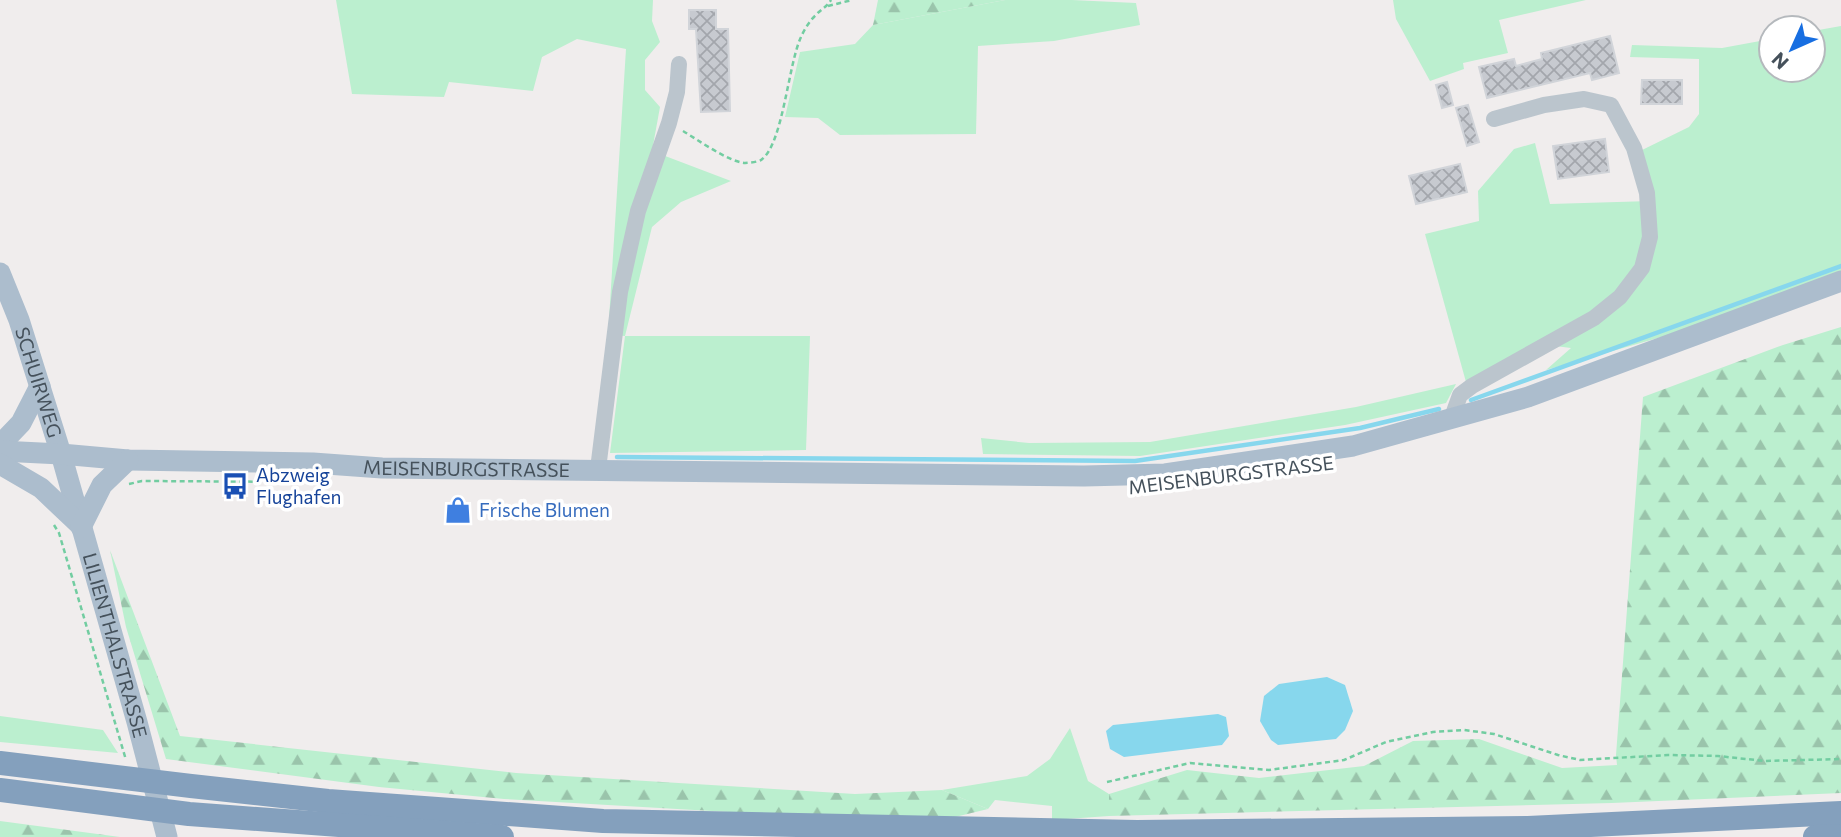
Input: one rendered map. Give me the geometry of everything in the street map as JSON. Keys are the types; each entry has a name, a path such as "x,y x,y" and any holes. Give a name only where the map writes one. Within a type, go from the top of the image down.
{"highway":[{"path":"0,763 328,801 603,821 1150,832 1528,828 1841,813"},
{"path":"0,790 189,814 502,837"},
{"path":"189,814 291,837"},
{"path":"1815,837 1841,836"}],"main road":[{"name":"SCHUIRWEG","path":"0,273 19,320 61,454"},
{"name":"MEISENBURGSTRASSE","path":"0,451 128,460 313,463 382,468 1084,476 1165,474 1353,446 1451,420 1528,397 1841,281"},
{"path":"0,445 21,423 40,386"},
{"name":"LILIENTHALSTRASSE","path":"61,454 167,837"},
{"path":"0,464 41,488 81,527 102,485 128,460"}],"lane":[{"name":"MEISENBURGSTRASSE","path":"598,469 620,292 638,211 669,123 677,92 679,64"},
{"path":"1451,420 1460,395 1472,386 1594,318 1620,297 1642,268 1650,237 1644,181 1634,148 1611,105 1584,99 1544,105 1494,118"}],"path":[{"path":"828,6 831,0"},
{"path":"669,123 729,158 746,163 761,160 772,146 791,66 801,37 815,15 828,6 852,0"},
{"name":"LILIENTHALSTRASSE","path":"59,533 115,721"},
{"path":"1107,782 1190,763 1269,770 1344,760 1386,742 1433,732 1464,730 1494,734 1580,760 1668,755 1765,761 1841,759"}],"green space":[{"path":"336,0 653,0 652,21 660,42 645,60 645,90 660,107 652,151 731,181 681,202 652,227 625,336 608,335 626,49 577,39 542,57 533,91 449,82 444,97 352,94"},
{"path":"878,0 1005,0 873,25"},
{"path":"1005,0 1136,3 1140,25 1054,41 978,46 976,134 840,135 818,118 785,117 800,52 855,44 873,25"},
{"path":"1393,0 1586,0 1499,20 1508,53 1463,63 1464,69 1430,81 1396,19"},
{"path":"1841,26 1841,272 1672,334 1546,370 1571,348 1539,344 1466,382 1425,234 1479,221 1478,191 1514,149 1535,143 1550,204 1651,201 1640,151 1689,127 1699,114 1699,59 1630,57 1632,45 1722,48 1757,42 1757,84 1827,84 1827,28"},
{"path":"1841,327 1841,793 1612,803 1109,816 1109,794 1187,770 1259,778 1364,766 1413,741 1479,739 1562,768 1617,765 1643,397 1783,345"},
{"path":"625,336 810,336 806,450 610,453"},
{"path":"1456,384 1446,403 1345,425 1140,456 983,454 981,438 1029,443 1150,442 1356,407"},
{"path":"110,550 180,736 516,773 855,794 942,790 988,809 955,817 783,815 504,799 379,787 166,759 126,627"},
{"path":"0,716 103,730 118,753 0,742"},
{"path":"1070,728 1088,781 1109,794 1109,816 1052,820 1052,806 995,800 988,809 942,790 1027,776 1050,759"},
{"path":"0,821 120,837 0,837"}],"water":[{"path":"1327,677 1345,685 1353,711 1345,730 1336,739 1278,745 1271,740 1260,721 1264,696 1279,684"},
{"path":"1218,714 1226,717 1229,736 1222,745 1124,757 1110,749 1106,731 1113,725"}],"building":[{"path":"689,10 716,10 716,29 728,29 730,111 701,112 696,29 689,29"},
{"path":"1610,36 1619,73 1592,80 1590,73 1487,98 1479,67 1514,59 1516,66 1542,59 1541,53"},
{"path":"1642,80 1682,80 1682,104 1641,104"},
{"path":"1447,82 1453,105 1442,108 1436,85"},
{"path":"1468,105 1479,142 1467,146 1456,108"},
{"path":"1605,139 1609,172 1558,179 1553,146"},
{"path":"1460,164 1467,192 1416,204 1409,176"}],"waterway":[{"path":"1471,400 1841,266"},
{"path":"617,457 1135,461 1360,428 1439,409"}],"place":[{"name":"Abzweig Flughafen","path":"235,486"},
{"name":"Frische Blumen","path":"458,510"}]}
